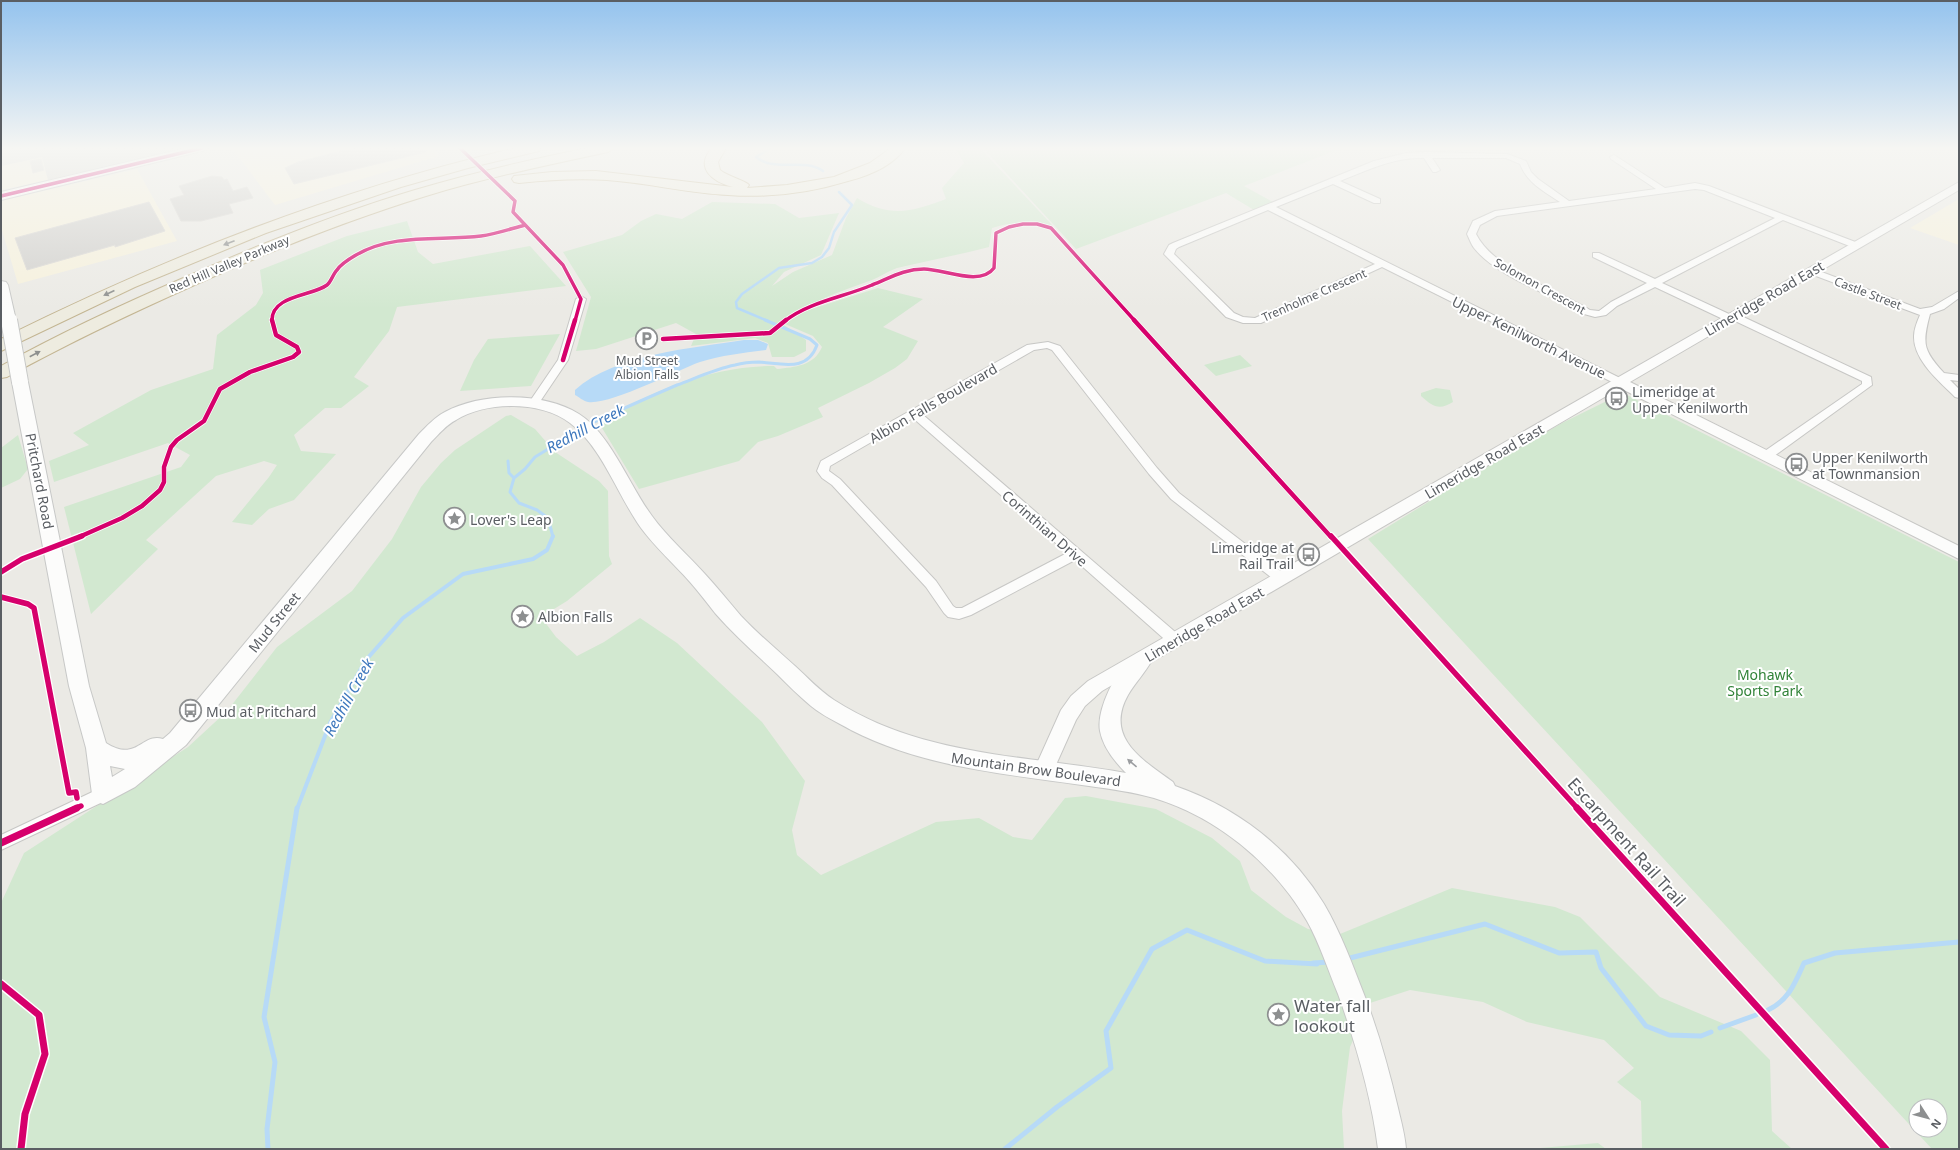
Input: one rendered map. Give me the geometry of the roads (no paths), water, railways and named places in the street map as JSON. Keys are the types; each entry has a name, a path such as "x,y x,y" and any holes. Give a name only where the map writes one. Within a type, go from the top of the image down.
{"highway":[{"name":"Red Hill Valley Parkway","path":"1,346 128,284 265,229 338,202"},
{"name":"Red Hill Valley Parkway","path":"1,373 70,336 126,309 297,236 395,202"},
{"path":"365,212 411,202"}],"main road":[{"name":"Pritchard Road","path":"1,285 79,686 97,748 103,794"},
{"name":"Mud Street","path":"103,794 127,780 163,753 178,739 416,449 438,425 453,414 486,403 533,404"},
{"name":"Mountain Brow Boulevard","path":"533,404 546,406 565,414 578,422 594,438 647,524 678,559 701,581 728,614 821,703 861,726 909,747 982,764 1044,770 1129,782 1174,796 1199,806 1242,833 1273,859 1303,893 1321,924 1361,1022 1376,1069 1392,1149"},
{"path":"1142,660 1117,694 1109,718 1110,730 1118,748 1126,759 1174,796"},
{"path":"97,748 109,758 121,760 138,756 150,751 175,734 206,706"}],"street":[{"path":"1270,208 1284,202"},
{"path":"1565,202 1568,204"},
{"name":"Solomon Crescent","path":"1584,202 1496,214 1482,218 1473,225 1470,233 1474,243 1499,264 1593,314 1605,314 1614,304 1781,218"},
{"name":"Solomon Crescent","path":"1740,202 1855,245"},
{"name":"Limeridge Road East","path":"1044,770 1068,716 1078,701 1095,686 1176,641 1855,245 1934,202"},
{"name":"Upper Kenilworth Avenue","path":"1270,208 1959,553"},
{"name":"Trenholme Crescent","path":"1270,208 1176,245 1170,249 1171,257 1230,315 1241,320 1257,321 1382,264"},
{"path":"1596,255 1867,378 1867,385 1766,456"},
{"name":"Castle Street","path":"1812,271 1917,312 1925,313"},
{"path":"1959,294 1939,307 1925,313 1920,325 1918,342 1922,353 1940,376 1959,395"},
{"path":"533,404 563,360 581,299"},
{"name":"Albion Falls Boulevard","path":"1076,554 976,605 968,611 953,613 946,609 938,593 931,584 836,482 826,475 823,471 825,464 831,459 842,456 1031,347 1048,345 1056,348 1153,471 1175,496 1282,579"},
{"path":"1940,376 1959,378"},
{"name":"Corinthian Drive","path":"915,414 1176,641"},
{"name":"Mud Street","path":"1,843 103,794"}],"water":[{"path":"744,340 758,340 768,344 766,350 725,356 700,362 627,393 598,402 588,402 575,395 575,390 592,378 611,368 633,360 655,354"}],"waterway":[{"name":"Redhill Creek","path":"768,321 737,308 736,302 742,294 779,268 812,263 822,257 829,248 834,232 852,205 849,202"},
{"name":"Redhill Creek","path":"588,425 677,385 720,369 753,362 784,364 800,363 807,360 813,354 817,345 810,339 765,320"},
{"name":"Redhill Creek","path":"514,478 525,469 535,457 581,429"},
{"path":"508,461 509,473 514,478"},
{"name":"Redhill Creek","path":"514,478 510,492 519,503 537,510 548,518 553,536"},
{"name":"Redhill Creek","path":"297,809 330,723 366,660 403,618 463,574 533,559 547,550 553,536"},
{"name":"Redhill Creek","path":"268,1149 267,1129 275,1062 264,1017 297,808"},
{"path":"1346,959 1485,924 1559,953 1596,952 1601,968 1646,1026 1669,1035 1701,1036 1711,1032"},
{"path":"1005,1149 1057,1107 1111,1068 1106,1031 1152,949 1187,930 1265,961 1317,964 1313,963 1330,962"},
{"path":"1768,1010 1786,996 1794,984 1804,963 1835,953 1959,942"},
{"path":"1720,1028 1756,1015"}],"place":[{"name":"Mud Street Albion Falls","path":"647,339"},
{"name":"Limeridge at Upper Kenilworth","path":"1617,399"},
{"name":"Upper Kenilworth at Townmansion","path":"1797,465"},
{"name":"Lover's Leap","path":"454,519"},
{"name":"Limeridge at Rail Trail","path":"1309,555"},
{"name":"Albion Falls","path":"522,616"},
{"name":"Mud at Pritchard","path":"190,711"},
{"name":"Water fall lookout","path":"1279,1015"}],"park label":[{"name":"Mohawk Sports Park","path":"1765,682"}]}
